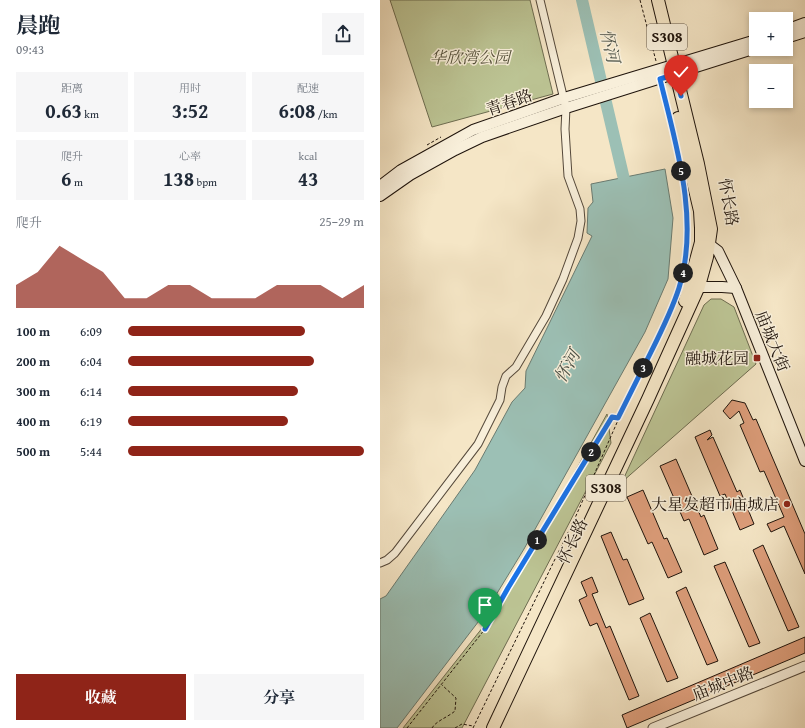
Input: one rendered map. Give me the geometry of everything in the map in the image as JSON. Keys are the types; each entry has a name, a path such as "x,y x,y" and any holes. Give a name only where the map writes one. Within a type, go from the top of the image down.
{"main road":[{"name":"怀长路","path":"493,728 583,540 694,286 705,243 700,211 649,0"},
{"name":"怀长路","path":"658,0 667,72"},
{"path":"793,28 805,24"},
{"path":"793,36 805,32"},
{"path":"667,72 749,43"},
{"path":"667,72 749,50"},
{"name":"青春路","path":"380,186 401,170 473,130 667,72"},
{"name":"青春路","path":"380,196 410,175 455,150 482,137 565,103"},
{"name":"庙城大街","path":"705,243 718,251 736,288 805,461"},
{"name":"怀长路","path":"477,728 653,375 685,302 694,286"},
{"path":"694,286 736,288"}],"street":[{"path":"380,563 388,560 395,554 478,444 500,400 502,387 506,376 516,367 525,354 546,316 563,279 578,238 581,221 580,209 568,176 565,103 540,0"},
{"name":"庙城中路","path":"653,728 805,666"}],"path":[{"path":"640,0 667,72 671,119"},
{"path":"682,180 686,201 688,228 685,264"},
{"name":"怀长路","path":"477,728 575,518 618,418 664,327 676,295"},
{"path":"407,728 485,629 508,588 612,417 618,418"},
{"path":"432,728 435,723 455,711 456,698 441,684"},
{"path":"455,728 462,724 477,728"}],"green space":[{"name":"华欣湾公园","path":"390,0 530,0 553,94 432,127"},
{"path":"711,299 721,299 734,307 756,364 622,482 704,305"},
{"path":"607,414 611,443 462,728 403,728 502,603"}],"water":[{"path":"665,169 673,218 668,279 645,332 524,549 485,613 397,728 380,728 380,599 386,596 475,470 512,402 525,388 526,371 592,236 587,233 588,208 593,202 591,184"}],"building":[{"path":"732,400 745,403 753,420 756,419 805,534 805,574 784,526 771,532 767,524 784,517 764,471 760,472 740,425 744,423 739,411 730,419 723,411"},
{"path":"710,430 712,435 707,440 713,437 737,492 740,490 754,524 740,530 725,494 720,496 695,437"},
{"path":"676,459 701,517 704,515 718,549 704,555 689,519 684,521 660,466"},
{"path":"643,490 664,539 667,538 682,572 668,578 652,542 648,544 627,497"},
{"path":"611,532 623,560 627,559 644,599 629,605 601,536"},
{"path":"763,545 799,627 788,631 753,550"},
{"path":"725,562 760,643 749,647 714,566"},
{"path":"592,577 598,592 592,594 606,628 610,626 639,696 629,700 597,623 590,626 579,600 587,596 581,582"},
{"path":"686,587 718,661 707,665 676,592"},
{"path":"650,613 678,678 667,682 640,618"},
{"path":"805,637 805,653 627,728 622,715"}],"waterway":[{"name":"怀河","path":"582,0 627,192"}],"place":[{"name":"融城花园","path":"757,358"},
{"name":"大星发超市庙城店","path":"787,504"}],"route":[{"path":"485,629 508,588 612,417 618,418 664,327 679,288 685,264 688,228 686,201 671,119 660,79 676,74 681,96"}]}
